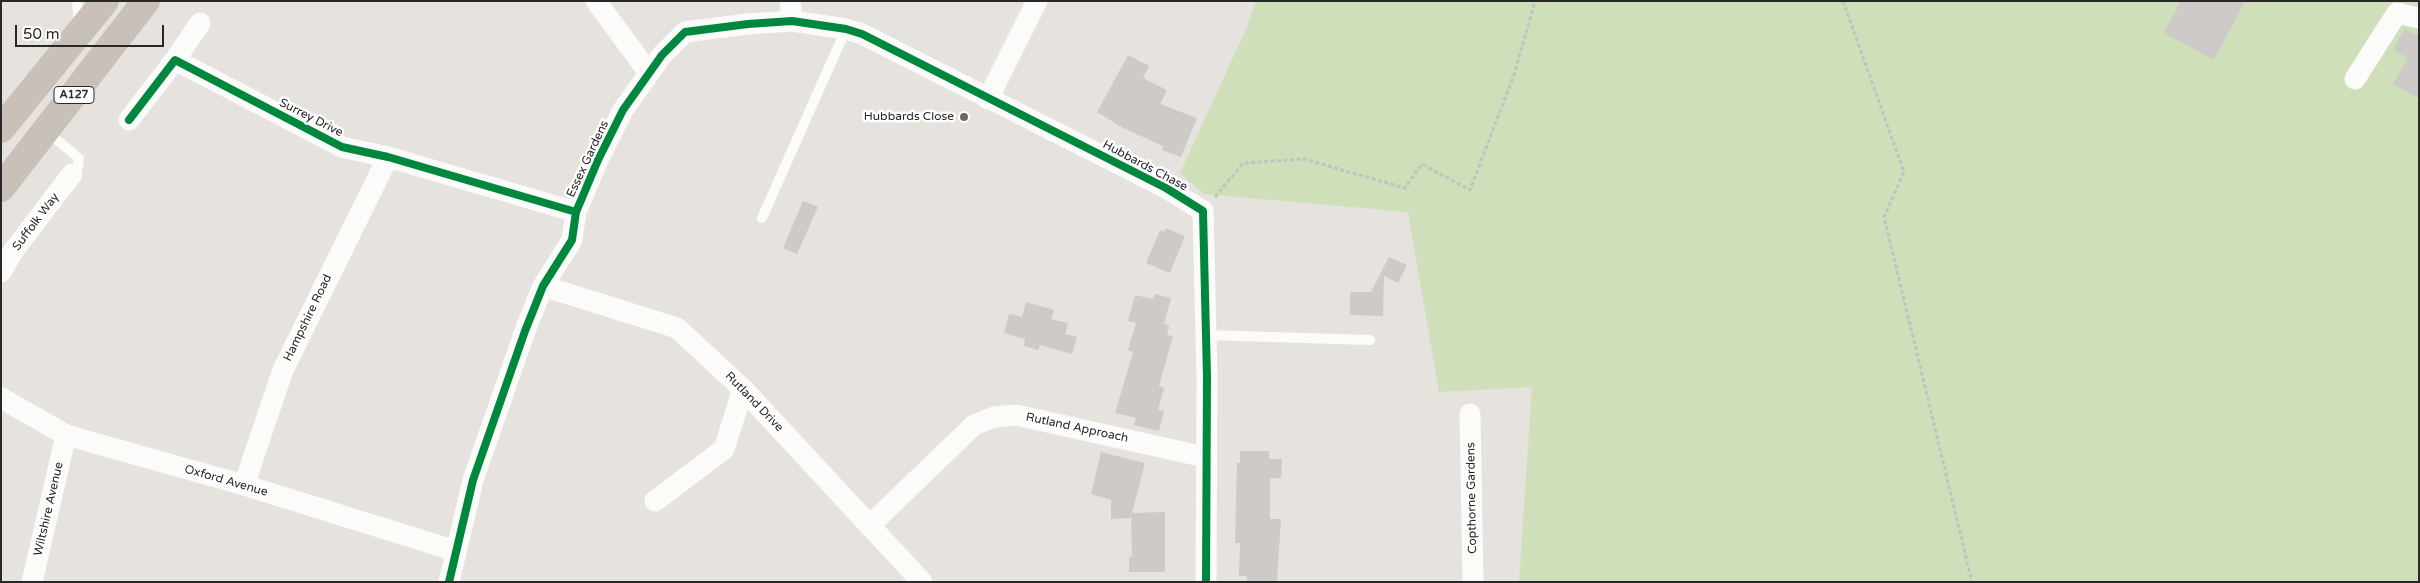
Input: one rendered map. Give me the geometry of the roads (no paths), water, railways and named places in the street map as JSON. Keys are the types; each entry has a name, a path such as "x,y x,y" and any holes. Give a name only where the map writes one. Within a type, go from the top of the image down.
{"highway":[{"name":"A127","path":"1,129 105,1"},
{"name":"A127","path":"1,188 146,1"}],"street":[{"path":"596,1 649,73"},
{"path":"988,99 1037,1"},
{"name":"Essex Gardens","path":"449,582 474,480 525,331 543,286 572,240 576,212 598,160 623,110 662,55 685,32 791,11"},
{"name":"Hubbards Chase","path":"791,11 862,34 1166,188 1203,211 1206,335"},
{"path":"2355,79 2397,13 2419,18"},
{"path":"129,120 175,60 200,23"},
{"name":"Surrey Drive","path":"175,60 342,147 388,157 576,212"},
{"name":"Hampshire Road","path":"244,485 283,370 388,157"},
{"name":"Suffolk Way","path":"1,272 14,250 72,174"},
{"name":"Rutland Drive","path":"543,286 677,328 743,389 922,582"},
{"path":"1206,335 1206,582"},
{"path":"655,501 724,450 743,389"},
{"name":"Oxford Avenue","path":"1,398 66,435 244,485 456,551"},
{"name":"Copthorne Gardens","path":"1470,414 1473,582"},
{"name":"Rutland Approach","path":"869,526 974,425 994,416 1016,415 1205,457"},
{"name":"Wiltshire Avenue","path":"32,582 66,435"}],"lane":[{"path":"76,1 80,34"},
{"path":"762,218 846,29"},
{"path":"46,131 79,158 78,167 72,174"},
{"path":"1206,335 1370,340"}],"place":[{"name":"Hubbards Close","path":"964,117"}]}
